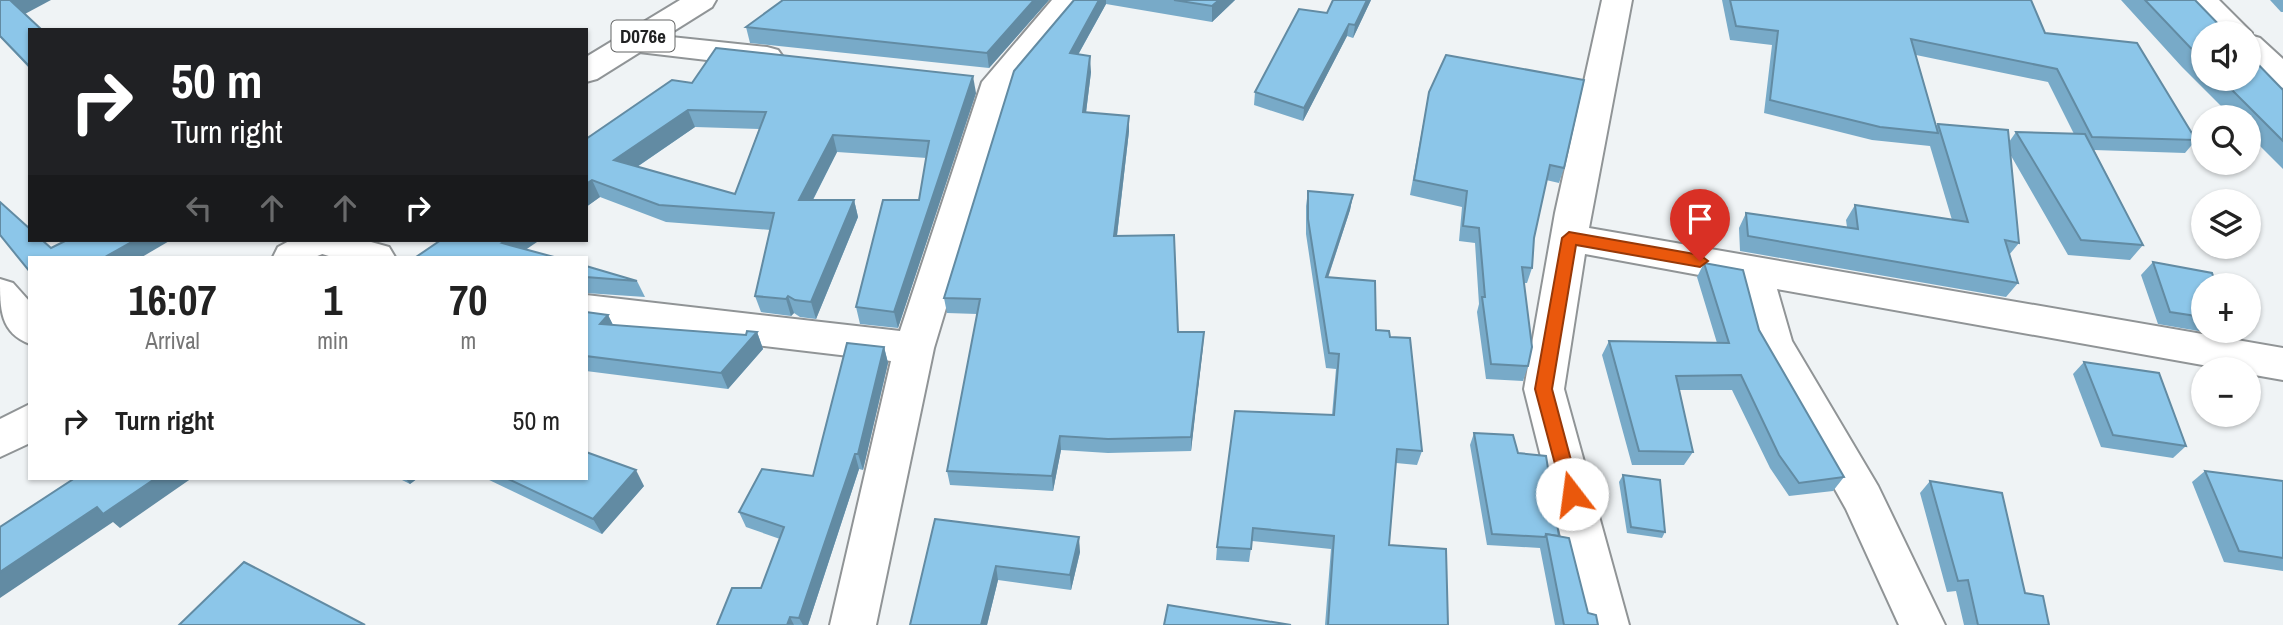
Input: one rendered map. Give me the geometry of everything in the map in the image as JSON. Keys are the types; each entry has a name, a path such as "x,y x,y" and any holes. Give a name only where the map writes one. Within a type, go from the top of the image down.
{"street":[{"name":"D076e","path":"588,71 701,0"},
{"path":"853,625 914,348 985,81 1069,0"},
{"path":"1606,625 1544,389 1569,238 1617,0"},
{"path":"2201,0 2223,21"},
{"path":"633,43 795,60"},
{"path":"2261,56 2283,77"},
{"path":"1569,238 2283,364"},
{"path":"293,256 316,242"},
{"path":"326,242 373,256"},
{"path":"1753,270 1773,343 1863,499 1922,625"},
{"path":"0,293 28,327"},
{"path":"588,310 914,348"},
{"path":"0,440 28,422"}],"building":[{"path":"0,0 13,0 11,1 40,28 28,28 28,65 0,36"},
{"path":"783,0 1034,0 987,53 746,27"},
{"path":"1074,0 1099,0 1070,53 1090,56 1083,112 1129,116 1114,236 1174,235 1178,332 1204,332 1191,437 1108,439 1060,436 1052,476 947,471 980,299 944,298 1014,71"},
{"path":"1174,0 1219,0 1212,6"},
{"path":"1333,0 1367,0 1355,25 1349,24 1304,108 1255,92 1299,9 1327,13"},
{"path":"1730,0 2031,0 2045,33 2137,43 2191,132 2191,140 2092,137 2057,69 1911,39 1938,133 1880,127 1770,100 1778,31 1736,26"},
{"path":"2145,0 2195,0 2215,21 2191,21 2191,48"},
{"path":"716,48 973,76 894,312 856,307 883,200 919,200 929,141 833,135 799,200 854,200 811,302 795,300 788,296 786,299 755,296 774,213 659,205 592,180 588,183 588,138 672,80 692,83","holes":["688,110 766,112 735,194 614,160"]},
{"path":"1446,55 1584,80 1564,168 1550,165 1534,238 1532,268 1522,267 1532,347 1528,366 1491,364 1482,297 1485,297 1479,228 1463,226 1467,191 1414,180 1429,92"},
{"path":"2261,67 2283,90 2283,141 2261,119 2261,105 2247,105 2233,91 2261,91"},
{"path":"1938,124 2008,130 2019,243 2005,240 2018,283 1748,236 1746,213 1858,229 1855,205 1968,222"},
{"path":"2016,132 2085,134 2143,245 2081,240"},
{"path":"1308,191 1353,195 1326,277 1375,281 1376,330 1389,331 1390,337 1410,338 1422,451 1397,449 1389,545 1446,549 1448,625 1328,625 1334,536 1253,528 1251,549 1217,547 1235,411 1334,415 1339,354 1329,353 1308,219"},
{"path":"0,202 28,227 28,242 44,242 51,248 63,242 131,242 107,256 28,256 28,270 0,235"},
{"path":"438,242 504,242 550,256 417,256"},
{"path":"2153,262 2212,273 2191,273 2191,315 2170,312"},
{"path":"1704,263 1743,270 1759,330 1844,477 1799,483 1779,455 1741,375 1676,376 1693,452 1639,451 1609,341 1729,343"},
{"path":"588,267 637,281 588,277"},
{"path":"588,312 608,315 600,324 746,335 747,331 757,332 721,373 588,356"},
{"path":"847,343 884,347 858,454 855,454 799,618 790,617 787,625 717,625 732,588 761,588 784,527 739,512 762,469 813,476"},
{"path":"2084,362 2159,373 2186,446 2113,435"},
{"path":"1474,433 1513,435 1518,453 1546,456 1559,536 1492,534"},
{"path":"588,453 636,470 593,519 510,480 588,480"},
{"path":"2205,471 2283,481 2283,558 2239,551"},
{"path":"1623,475 1660,480 1665,532 1631,527"},
{"path":"72,480 153,480 103,514 97,507 0,572 0,527"},
{"path":"1930,481 2002,493 2025,593 2043,596 2049,625 1978,625 1968,580 1958,581"},
{"path":"935,519 1079,537 1070,575 996,566 981,625 910,625"},
{"path":"1546,534 1569,538 1588,613 1596,615 1598,625 1564,625"},
{"path":"244,562 365,625 179,625"},
{"path":"1168,605 1291,625 1164,625"}],"route":[{"path":"1572,494 1544,389 1569,238 1700,261"}]}
